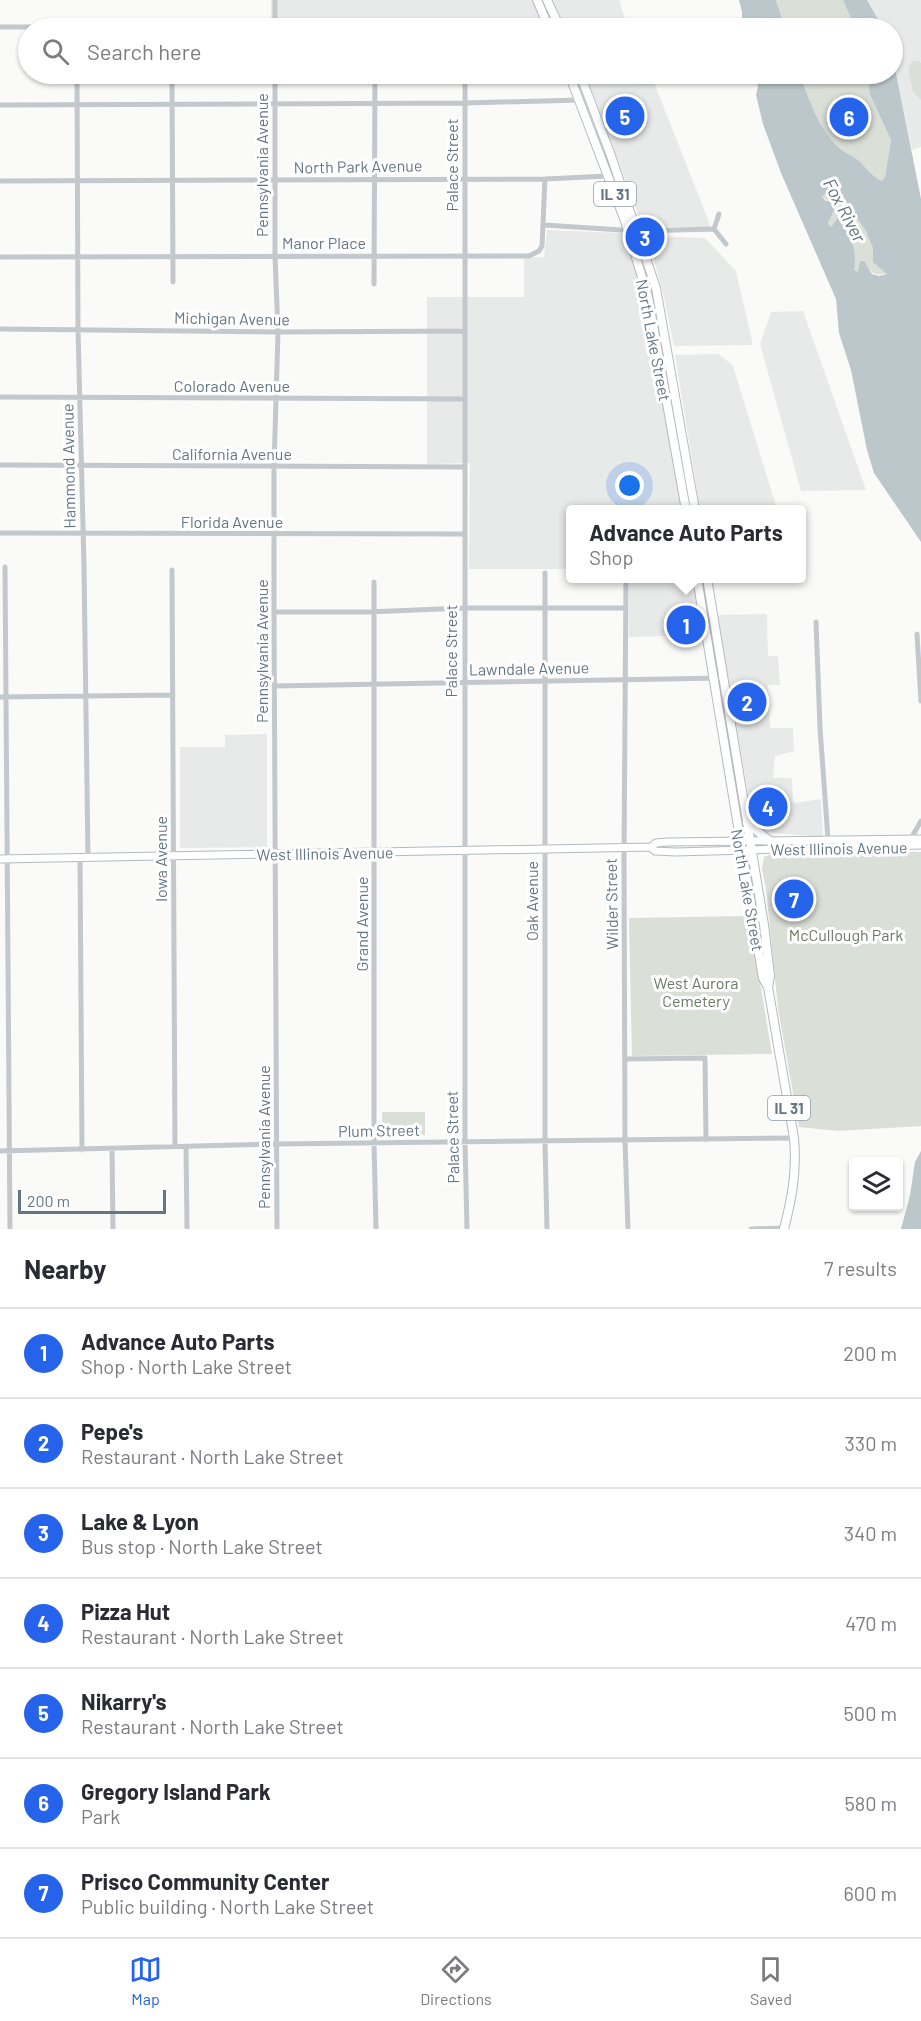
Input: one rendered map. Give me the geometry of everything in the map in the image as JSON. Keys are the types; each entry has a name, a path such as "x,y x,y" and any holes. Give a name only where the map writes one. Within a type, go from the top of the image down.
{"main road":[{"path":"537,0 545,18"},
{"path":"547,0 555,18"},
{"name":"North Lake Street","path":"573,84 608,176 656,288 694,505"},
{"name":"North Lake Street","path":"583,84 632,230 653,318 685,505"},
{"name":"North Lake Street","path":"698,583 740,846 763,978 768,987 794,1138 795,1182 784,1229"},
{"name":"North Lake Street","path":"707,583 768,951 770,976 768,987"},
{"path":"746,822 770,841"},
{"name":"West Illinois Avenue","path":"750,846 770,841 828,839 913,842 921,846"},
{"name":"West Illinois Avenue","path":"4,859 651,846 655,851 740,846 913,842 921,839"}],"street":[{"path":"275,0 275,18"},
{"path":"0,27 18,27"},
{"name":"Hammond Avenue","path":"77,84 78,329 86,696 82,1150"},
{"path":"172,84 173,282"},
{"name":"Pennsylvania Avenue","path":"275,84 275,256 278,332 274,466 277,1229"},
{"path":"374,284 375,84"},
{"name":"Palace Street","path":"465,84 464,850 467,1229"},
{"path":"0,105 465,103 580,100"},
{"name":"North Park Avenue","path":"0,181 545,179 608,176"},
{"path":"545,179 544,225 632,230 714,229"},
{"path":"714,229 719,214"},
{"name":"Manor Place","path":"0,257 530,256 539,251 542,246 544,225"},
{"path":"714,229 726,244"},
{"name":"Michigan Avenue","path":"0,329 278,332 464,331"},
{"name":"Colorado Avenue","path":"0,398 464,399"},
{"name":"California Avenue","path":"0,465 464,467"},
{"name":"Florida Avenue","path":"0,533 464,534"},
{"path":"5,567 4,859 10,1229"},
{"name":"Iowa Avenue","path":"172,570 175,1147"},
{"name":"Oak Avenue","path":"545,573 544,849 547,1229"},
{"name":"Grand Avenue","path":"374,582 376,1229"},
{"name":"Wilder Street","path":"626,583 624,680 625,1141 628,1229"},
{"path":"274,612 375,612 464,608 626,608"},
{"path":"816,622 820,728 828,839"},
{"path":"917,634 921,701"},
{"name":"Lawndale Avenue","path":"274,686 723,678"},
{"path":"3,697 173,695"},
{"path":"913,842 921,821"},
{"path":"625,1059 705,1058 706,1140"},
{"name":"Plum Street","path":"0,1151 276,1144 545,1143 794,1138"},
{"path":"186,1147 187,1229"},
{"path":"112,1148 113,1229"},
{"path":"751,1229 784,1229"}],"shaded area":[{"path":"271,0 532,0 541,18 271,18"},
{"path":"553,0 619,0 625,18 560,18"},
{"path":"739,0 776,0 782,18 742,18"},
{"path":"843,0 867,0 877,18 851,18"},
{"path":"867,0 921,0 921,147 912,150 898,84 903,84 903,18 877,18"},
{"path":"589,84 655,85 711,227 643,227"},
{"path":"757,84 804,84 815,113 831,139 840,149 858,160 882,181 885,177 891,140 870,95 868,84 898,84 921,199 921,542 874,473 867,450 851,370 839,333 836,299 781,173 763,124 756,95","holes":["835,184 867,233 873,248 873,262 887,274 879,276 872,274 864,261 860,261 858,272 854,270 855,256 849,235 839,216 831,227 828,223 836,206 822,197 831,193"]},
{"path":"547,230 622,233 633,261 653,330 683,505 566,505 566,569 469,569 470,463 427,464 427,297 524,297 524,258 544,257"},
{"path":"647,236 705,238 736,271 753,345 674,346 663,293"},
{"path":"803,311 866,490 801,491 760,344 771,312"},
{"path":"719,354 733,366 776,505 699,505 675,355"},
{"path":"629,583 696,583 705,635 629,637"},
{"path":"767,614 768,656 778,656 780,685 768,685 770,728 793,728 794,751 775,756 773,778 792,778 793,803 821,799 823,837 762,832 753,822 717,615"},
{"path":"267,734 267,847 180,848 180,747 225,747 225,735"},
{"path":"921,1151 921,1229 901,1229 910,1195 915,1162"}],"green space":[{"path":"776,0 843,0 851,18 782,18"},
{"path":"913,61 921,63 921,100 913,92 908,68"},
{"path":"804,84 868,84 870,95 891,140 885,177 882,181 858,160 838,148 825,132"},
{"path":"835,183 867,233 888,273 876,274 866,265 858,273 853,270 852,248 847,230 839,216 831,227 828,223 836,206 822,197"},
{"name":"McCullough Park","path":"814,851 921,852 921,1126 838,1131 799,1127 778,1008 762,869 764,857 769,855"},
{"name":"West Aurora Cemetery","path":"749,916 772,1054 632,1056 629,918"},
{"path":"382,1112 425,1112 425,1135 382,1136"}],"place":[{"name":"Nikarry's","path":"625,116"},
{"name":"Gregory Island Park","path":"849,117"},
{"name":"Lake & Lyon","path":"645,237"},
{"name":"Advance Auto Parts","path":"686,625"},
{"name":"Pepe's","path":"747,702"},
{"name":"Pizza Hut","path":"768,807"},
{"name":"Prisco Community Center","path":"794,899"}],"water label":[{"name":"Fox River","path":"845,210"}]}
